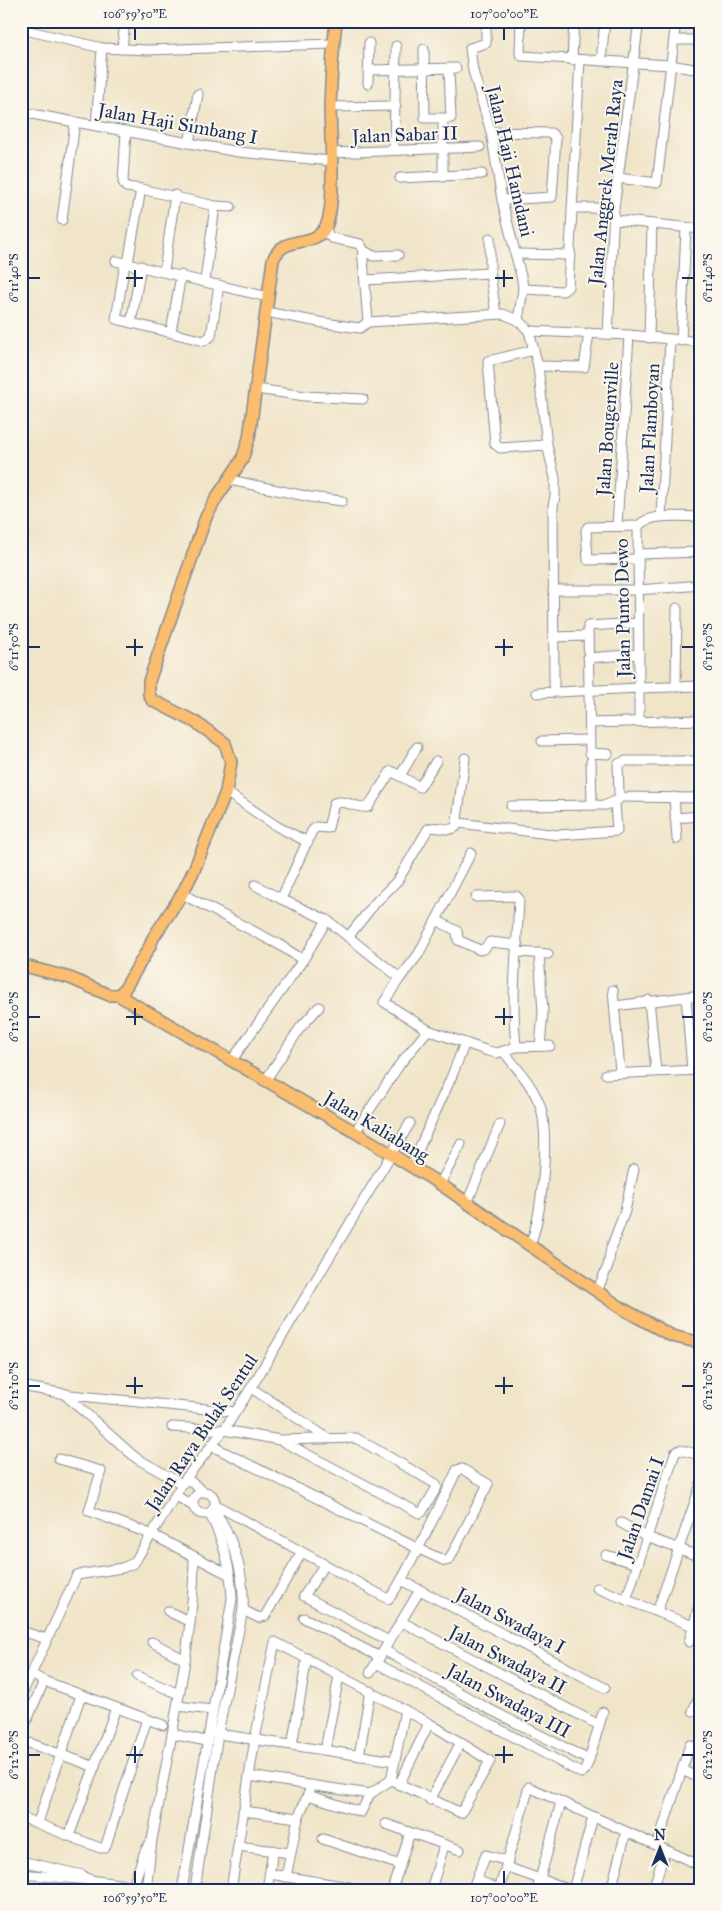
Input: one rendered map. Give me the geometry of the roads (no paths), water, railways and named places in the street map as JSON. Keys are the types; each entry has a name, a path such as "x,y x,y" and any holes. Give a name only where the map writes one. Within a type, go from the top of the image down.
{"main road":[{"path":"118,995 124,990 153,938 182,894 226,792 231,762 225,743 195,722 152,700 149,681 206,518 217,497 242,460 249,438 273,260 277,251 283,246 320,236 326,227 331,201 330,107 336,21"},
{"name":"Jalan Kaliabang","path":"21,965 70,978 109,995 118,995 355,1132 440,1184 623,1309 672,1336 701,1343"}],"street":[{"path":"122,49 125,21"},
{"path":"477,21 486,21"},
{"name":"Jalan Haji Hamdani","path":"486,21 486,43 470,48 473,71 491,132 502,200 523,289 518,320"},
{"path":"521,21 521,56 670,65 700,70"},
{"path":"523,289 566,290 571,254 576,60 574,21"},
{"path":"601,62 605,21"},
{"name":"Jalan Anggrek Merah Raya","path":"608,334 614,208 638,21"},
{"path":"618,178 658,183 676,21"},
{"path":"21,29 102,48 122,49 333,44"},
{"path":"674,40 701,40"},
{"path":"368,84 369,43"},
{"path":"394,150 396,46"},
{"path":"96,126 102,48"},
{"path":"368,70 424,70 452,68 452,116 450,119 427,119 423,117 424,70 424,49"},
{"path":"189,143 198,94"},
{"path":"330,107 396,106"},
{"name":"Jalan Haji Simbang I","path":"21,112 238,152 331,157"},
{"path":"443,120 443,176"},
{"path":"62,220 75,122"},
{"path":"126,131 123,182 126,187 175,195 215,206 231,208"},
{"path":"491,132 552,133 556,138 552,197 502,200"},
{"name":"Jalan Sabar II","path":"331,157 394,150 480,147"},
{"path":"400,178 482,174"},
{"path":"141,189 123,262 116,319 204,341 210,339 219,284"},
{"path":"164,271 175,195"},
{"path":"205,281 215,206"},
{"path":"572,208 614,208"},
{"path":"614,220 701,229"},
{"path":"648,338 652,224"},
{"path":"326,227 328,235 332,238 360,244 363,250 368,322"},
{"path":"681,341 686,228"},
{"path":"490,238 490,273 496,314"},
{"path":"363,250 373,256 398,255"},
{"path":"515,254 571,254"},
{"path":"123,262 219,284 268,298"},
{"path":"131,323 141,266"},
{"path":"365,280 490,273"},
{"path":"170,332 181,275"},
{"path":"266,312 324,324 360,328 368,322 504,314 518,320 529,331 538,366 548,445 555,478 554,685"},
{"path":"529,331 629,335 701,342"},
{"path":"538,366 584,366 589,333"},
{"name":"Jalan Bougenville","path":"617,526 629,335"},
{"name":"Jalan Flamboyan","path":"661,518 670,340"},
{"path":"534,350 492,358 488,361 495,444 500,448 548,445"},
{"path":"256,389 305,396 363,399"},
{"path":"230,480 310,497 342,501"},
{"path":"701,517 661,518 644,521 638,526 586,528 588,560 701,552"},
{"name":"Jalan Punto Dewo","path":"638,526 639,688 701,686"},
{"path":"553,590 638,590 701,585"},
{"path":"676,687 677,608"},
{"path":"608,754 591,754 589,740 588,626 590,624 638,623"},
{"path":"553,637 588,636"},
{"path":"588,658 639,654"},
{"path":"537,693 639,688 639,721"},
{"path":"590,723 701,720"},
{"path":"542,741 589,740"},
{"path":"400,776 417,747"},
{"path":"348,937 376,902 398,880 428,829 431,826 452,830 458,823 465,758"},
{"path":"281,899 312,830 316,827 328,828 334,803 341,801 358,807 368,807 390,772 420,787 436,761"},
{"path":"591,761 592,805"},
{"path":"622,797 619,793 618,764 620,761 701,761"},
{"path":"226,792 278,826 308,842"},
{"path":"511,806 592,805 615,803 622,797 701,798"},
{"path":"674,797 677,839"},
{"path":"458,823 558,834 616,831 615,803"},
{"path":"675,818 701,816"},
{"path":"471,853 418,955 384,1002 428,1030 488,1051 504,1052 516,1047 550,1046"},
{"path":"255,885 327,920 400,978"},
{"path":"182,894 278,944 304,960"},
{"path":"476,897 518,897 518,949 513,992 516,1047"},
{"path":"232,1060 304,960 327,920"},
{"path":"436,920 457,931 458,940 480,950 484,949 490,942 544,953 543,1012 540,1046"},
{"path":"614,990 620,1072"},
{"path":"614,1006 649,1000 701,995"},
{"path":"606,1074 696,1070 686,997"},
{"path":"649,1000 656,1071"},
{"path":"265,1081 300,1028 319,1007"},
{"path":"355,1132 400,1064 428,1030"},
{"path":"410,1166 452,1078 465,1043"},
{"path":"504,1052 530,1084 543,1116 540,1217 530,1245"},
{"name":"Jalan Raya Bulak Sentul","path":"21,1696 27,1674 47,1639 77,1575 129,1566 134,1563 153,1535 184,1481 224,1430 251,1388 410,1123"},
{"path":"467,1204 500,1124"},
{"path":"440,1184 461,1144"},
{"path":"597,1291 608,1266 611,1248 626,1206 634,1169"},
{"path":"21,1386 66,1394 235,1412"},
{"path":"251,1388 326,1437"},
{"path":"66,1394 136,1458 213,1496 216,1527 230,1575 232,1599 206,1737 182,1890"},
{"path":"172,1427 224,1430 280,1440 326,1437 358,1438 436,1484 437,1487 422,1512 419,1513 280,1440"},
{"path":"175,1495 193,1506 199,1514 213,1510 302,1552 387,1599 391,1598 401,1580 418,1548 458,1470 462,1468 487,1483 449,1560 443,1560 418,1548 226,1454 212,1444"},
{"name":"Jalan Damai I","path":"626,1600 675,1453 680,1450 701,1455"},
{"path":"59,1459 101,1472 89,1511 153,1535 230,1575"},
{"path":"657,1612 700,1489"},
{"path":"193,1506 195,1496 204,1492"},
{"path":"195,1890 218,1733 235,1654 244,1594 239,1568 228,1533 213,1510"},
{"path":"621,1523 647,1537 701,1557"},
{"path":"243,1610 254,1617 265,1616 302,1552"},
{"path":"606,1555 638,1564"},
{"path":"21,1874 90,1880 146,1889 152,1840 185,1660 194,1589 194,1557"},
{"path":"324,1565 304,1596 389,1641"},
{"name":"Jalan Swadaya I","path":"401,1580 605,1688"},
{"path":"597,1588 693,1626"},
{"path":"370,1673 420,1590"},
{"path":"689,1642 701,1598"},
{"path":"168,1611 190,1622"},
{"path":"304,1618 380,1657 581,1773 585,1770 589,1760"},
{"name":"Jalan Swadaya II","path":"402,1622 599,1725"},
{"path":"21,1631 47,1639"},
{"path":"152,1642 185,1660"},
{"path":"231,1890 255,1739 275,1642 429,1723 489,1759 486,1770 462,1812 430,1800 395,1783"},
{"path":"223,1652 235,1654"},
{"name":"Jalan Swadaya III","path":"380,1657 485,1707 589,1760 602,1712"},
{"path":"292,1745 307,1658"},
{"path":"27,1674 163,1725"},
{"path":"137,1676 179,1694"},
{"path":"325,1750 339,1676"},
{"path":"21,1734 44,1681"},
{"path":"359,1756 370,1691"},
{"path":"693,1711 701,1691"},
{"path":"38,1822 81,1695"},
{"path":"178,1706 212,1710"},
{"path":"21,1708 30,1713"},
{"path":"70,1836 116,1708"},
{"path":"395,1783 395,1761 405,1710"},
{"path":"21,1817 38,1822 100,1848 106,1847 147,1719"},
{"path":"249,1776 370,1794 395,1783 429,1723"},
{"path":"172,1734 206,1737 218,1733 395,1761"},
{"path":"21,1740 95,1767"},
{"path":"430,1800 461,1742"},
{"path":"653,1890 661,1848 690,1745"},
{"path":"682,1770 701,1779"},
{"path":"286,1877 298,1818 312,1785"},
{"path":"476,1880 499,1890 529,1788 700,1866 695,1890"},
{"path":"308,1795 361,1812 370,1794"},
{"path":"537,1890 561,1802"},
{"path":"243,1811 298,1818"},
{"path":"472,1890 486,1856 540,1879 572,1890 593,1817"},
{"path":"386,1824 460,1850"},
{"path":"611,1890 626,1832"},
{"path":"392,1890 410,1833"},
{"path":"323,1839 400,1865"},
{"path":"133,1886 146,1849 152,1840"},
{"path":"431,1890 444,1845"},
{"path":"238,1846 290,1853"},
{"path":"267,1890 273,1850"},
{"path":"21,1861 82,1875 90,1880"},
{"path":"270,1874 349,1887 348,1890"}]}
